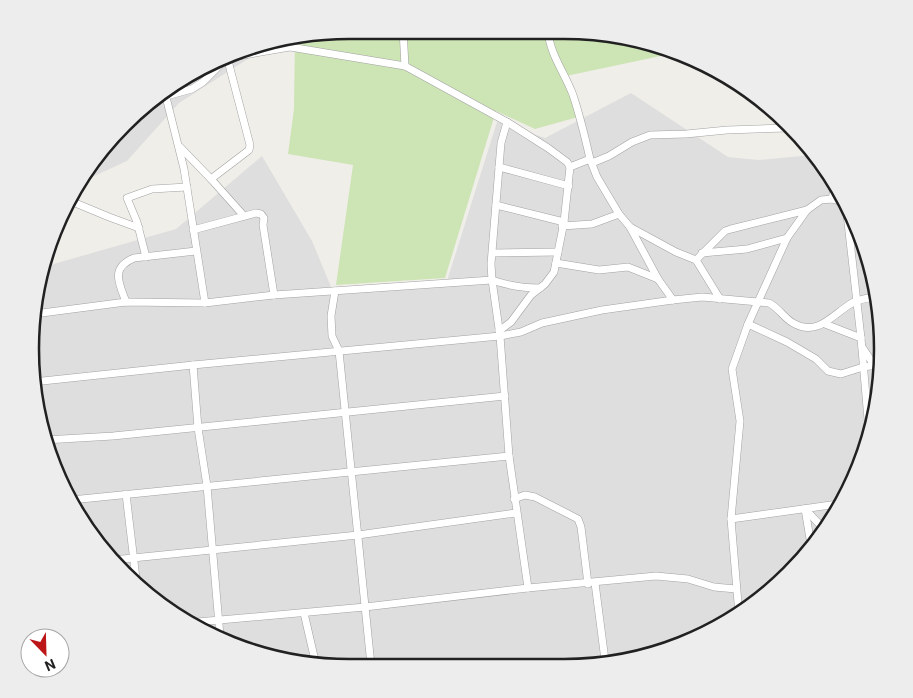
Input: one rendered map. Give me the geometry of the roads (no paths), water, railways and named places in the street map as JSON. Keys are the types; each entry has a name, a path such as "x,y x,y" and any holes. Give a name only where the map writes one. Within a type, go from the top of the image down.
{"street":[{"path":"404,39 405,66"},
{"path":"549,39 558,66 577,108 597,177 619,214 630,227 658,279 674,300"},
{"path":"256,53 290,47 405,66 507,122 567,162 570,167 569,186 554,272 550,279 531,295 511,322 500,333"},
{"path":"211,179 249,150 250,145 228,63"},
{"path":"172,94 184,92 198,85 214,70"},
{"path":"164,100 178,145 187,187 205,303"},
{"path":"507,122 499,167 492,280 500,333 514,499 528,588"},
{"path":"570,167 609,156 632,142 650,135 781,128"},
{"path":"178,145 244,216"},
{"path":"499,167 569,186"},
{"path":"146,257 139,228 128,198 152,189 187,187"},
{"path":"832,199 833,194"},
{"path":"738,606 731,519 740,421 732,369 748,324 787,238 807,210 821,200 836,200"},
{"path":"75,203 109,218 139,228"},
{"path":"496,205 563,224 592,224 619,214"},
{"path":"696,260 725,231 807,210"},
{"path":"193,230 256,213 261,214 264,218 263,226 274,295"},
{"path":"848,224 867,413"},
{"path":"630,227 676,252 696,260 720,298"},
{"path":"702,253 747,249 787,238"},
{"path":"126,302 118,282 120,267 125,262 134,258 196,251"},
{"path":"493,253 558,252"},
{"path":"556,263 599,270 628,267 658,279"},
{"path":"41,313 126,302 205,303 274,295 492,280 519,288 540,288"},
{"path":"335,291 331,316 332,336 339,351 370,659"},
{"path":"40,381 521,332 542,324 602,310 702,297 769,303 776,306 794,324 809,327 825,324 844,308 856,301 870,298"},
{"path":"748,324 809,354 828,371 841,374 863,366 874,365"},
{"path":"825,324 861,342 874,362"},
{"path":"193,365 198,428 207,486 219,631"},
{"path":"52,440 198,428 505,396"},
{"path":"78,499 509,456"},
{"path":"126,494 135,573"},
{"path":"514,499 525,496 535,497 578,519 592,583 604,657"},
{"path":"731,519 832,505"},
{"path":"805,509 820,524"},
{"path":"805,509 810,538"},
{"path":"121,559 358,534 516,513"},
{"path":"201,622 365,608 528,588 656,576 688,579 714,588 736,589"},
{"path":"304,613 314,658"}]}
